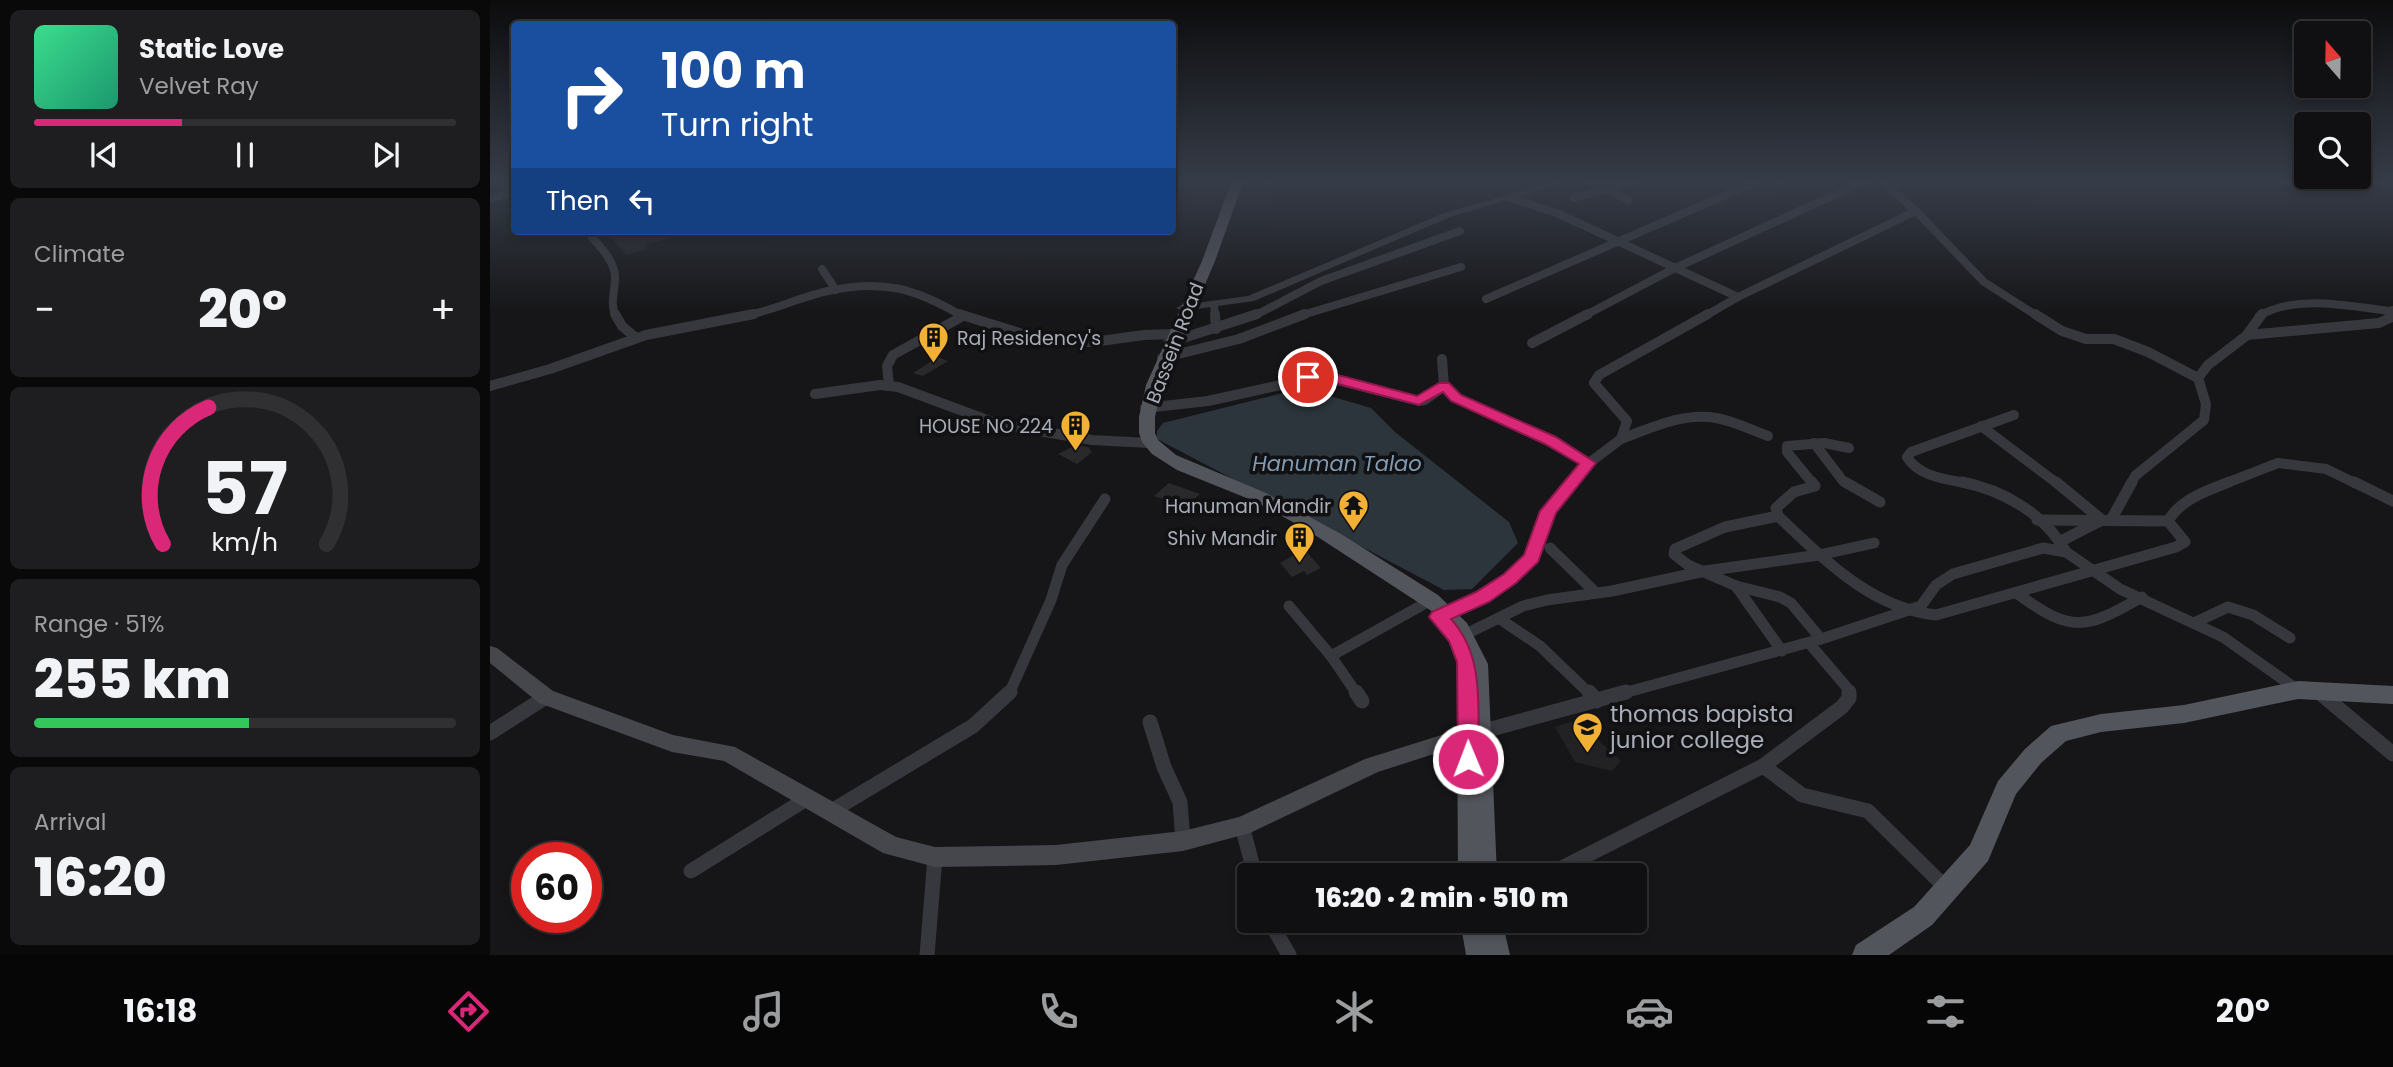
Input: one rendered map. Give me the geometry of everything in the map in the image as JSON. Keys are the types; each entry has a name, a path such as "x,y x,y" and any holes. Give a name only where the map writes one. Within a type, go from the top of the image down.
{"main road":[{"name":"Bassein Road","path":"1185,307 1212,225"},
{"name":"Bassein Road","path":"1145,444 1146,408 1168,345 1219,225"},
{"path":"1145,444 1193,470 1281,506 1437,611 1462,636 1477,664 1471,863"},
{"path":"490,653 546,697 672,743 728,753 891,846 935,857 1056,855 1183,841 1242,826 1372,765 1474,734"},
{"path":"1866,955 1923,916 1979,853 2006,788 2033,756 2059,733 2101,723 2184,714 2308,691 2393,695"},
{"path":"1474,734 1483,863"},
{"path":"1476,933 1480,955"},
{"path":"1492,933 1496,955"}],"street":[{"path":"1185,307 1250,299 1425,225"},
{"path":"1580,225 1738,297"},
{"path":"1486,299 1658,225"},
{"path":"1532,343 1675,268 1770,225"},
{"path":"1621,439 1627,421 1594,383 1599,375 1738,297 1888,225"},
{"path":"1474,734 1815,641 1920,606 1936,585 1953,574 2025,552 2063,546 2107,520 2135,476 2204,420 2206,404 2198,378 2148,352 2115,339 2086,339 2062,331 1984,282 1929,225"},
{"path":"1168,345 1249,318 1321,281 1460,231"},
{"path":"590,235 612,263 615,276 613,310 622,326 636,338"},
{"path":"490,386 550,369 636,338 752,314 836,290 880,284 930,297 963,316 1059,343 1168,345 1239,339 1291,318 1461,267"},
{"path":"822,269 836,290"},
{"path":"2198,378 2206,365 2248,335 2379,323 2392,317 2391,310 2331,304 2280,307 2263,312 2253,321 2248,335"},
{"path":"1214,305 1216,329"},
{"path":"889,386 887,366 893,355 963,316"},
{"path":"1442,359 1444,386 1456,398 1550,440 1589,463"},
{"path":"1146,408 1208,401 1308,377 1338,379 1419,401 1444,386"},
{"path":"816,394 889,386 998,424 1092,440 1145,444"},
{"path":"2014,415 1911,452 1907,457 1909,464 1918,471 1968,482 2002,494 2037,520 2094,572 2120,589 2223,637 2308,691 2393,754"},
{"path":"1331,656 1437,611 1483,597 1510,578 1532,558 1548,511 1589,463 1621,439 1672,422 1703,417 1717,418 1768,436"},
{"path":"1981,426 2107,520"},
{"path":"1849,448 1814,443 1787,446 1787,452 1815,485 1794,492 1776,508 1778,516 1819,555 1879,598 1906,611 1948,614 2094,572 2185,542 2168,521"},
{"path":"1814,443 1843,481 1880,502"},
{"path":"2168,521 2172,514 2193,496 2278,463 2326,469 2393,500"},
{"path":"830,812 973,726 1009,695 1051,600 1062,565 1105,499"},
{"path":"1572,863 1763,766 1842,707 1849,698 1849,690 1791,603 1780,597 1737,586 1678,559 1674,554 1675,549 1694,537 1733,523 1778,516"},
{"path":"2037,520 2168,521"},
{"path":"1462,636 1523,606 1705,571 1819,555 1874,543"},
{"path":"1550,548 1596,593"},
{"path":"1737,586 1782,651"},
{"path":"2018,594 2055,621 2087,624 2103,619 2141,597"},
{"path":"1289,606 1331,656 1362,701"},
{"path":"2194,623 2228,607 2253,615 2290,638"},
{"path":"1500,619 1537,642 1597,701"},
{"path":"490,733 546,697"},
{"path":"1150,722 1164,767 1180,802 1183,841"},
{"path":"1763,766 1788,787 1807,797 1852,805 1868,811 1946,888"},
{"path":"691,871 808,798"},
{"path":"1242,826 1252,863"},
{"path":"927,955 935,857"},
{"path":"1276,933 1289,955"}],"shaded area":[{"path":"608,235 672,235 668,239 644,245 647,249 626,255"},
{"path":"1586,717 1600,742 1621,761 1612,771 1575,762 1555,727"}],"water":[{"name":"Hanuman Talao","path":"1303,388 1371,408 1395,432 1509,522 1518,543 1472,589 1444,590 1157,439 1157,431 1163,423"}],"building":[{"name":"Raj Residency's","path":"938,357 948,361 923,376 913,373"},
{"name":"HOUSE NO 224","path":"1076,445 1088,447 1092,452 1077,464 1058,454"},
{"path":"1169,483 1200,494 1185,507 1154,496"},
{"name":"Shiv Mandir","path":"1304,549 1321,568 1307,575 1304,571 1292,577 1280,563"}],"place":[{"name":"Raj Residency's","path":"934,365"},
{"name":"HOUSE NO 224","path":"1076,453"},
{"name":"Hanuman Mandir","path":"1354,533"},
{"name":"Shiv Mandir","path":"1300,565"},
{"name":"thomas bapista junior college","path":"1587,754"}],"route":[{"path":"1308,377 1338,379 1419,401 1444,386 1456,398 1550,440 1589,463 1548,511 1541,524 1538,544 1532,558 1483,597 1438,617 1458,638 1466,662 1469,692 1468,759"}]}
